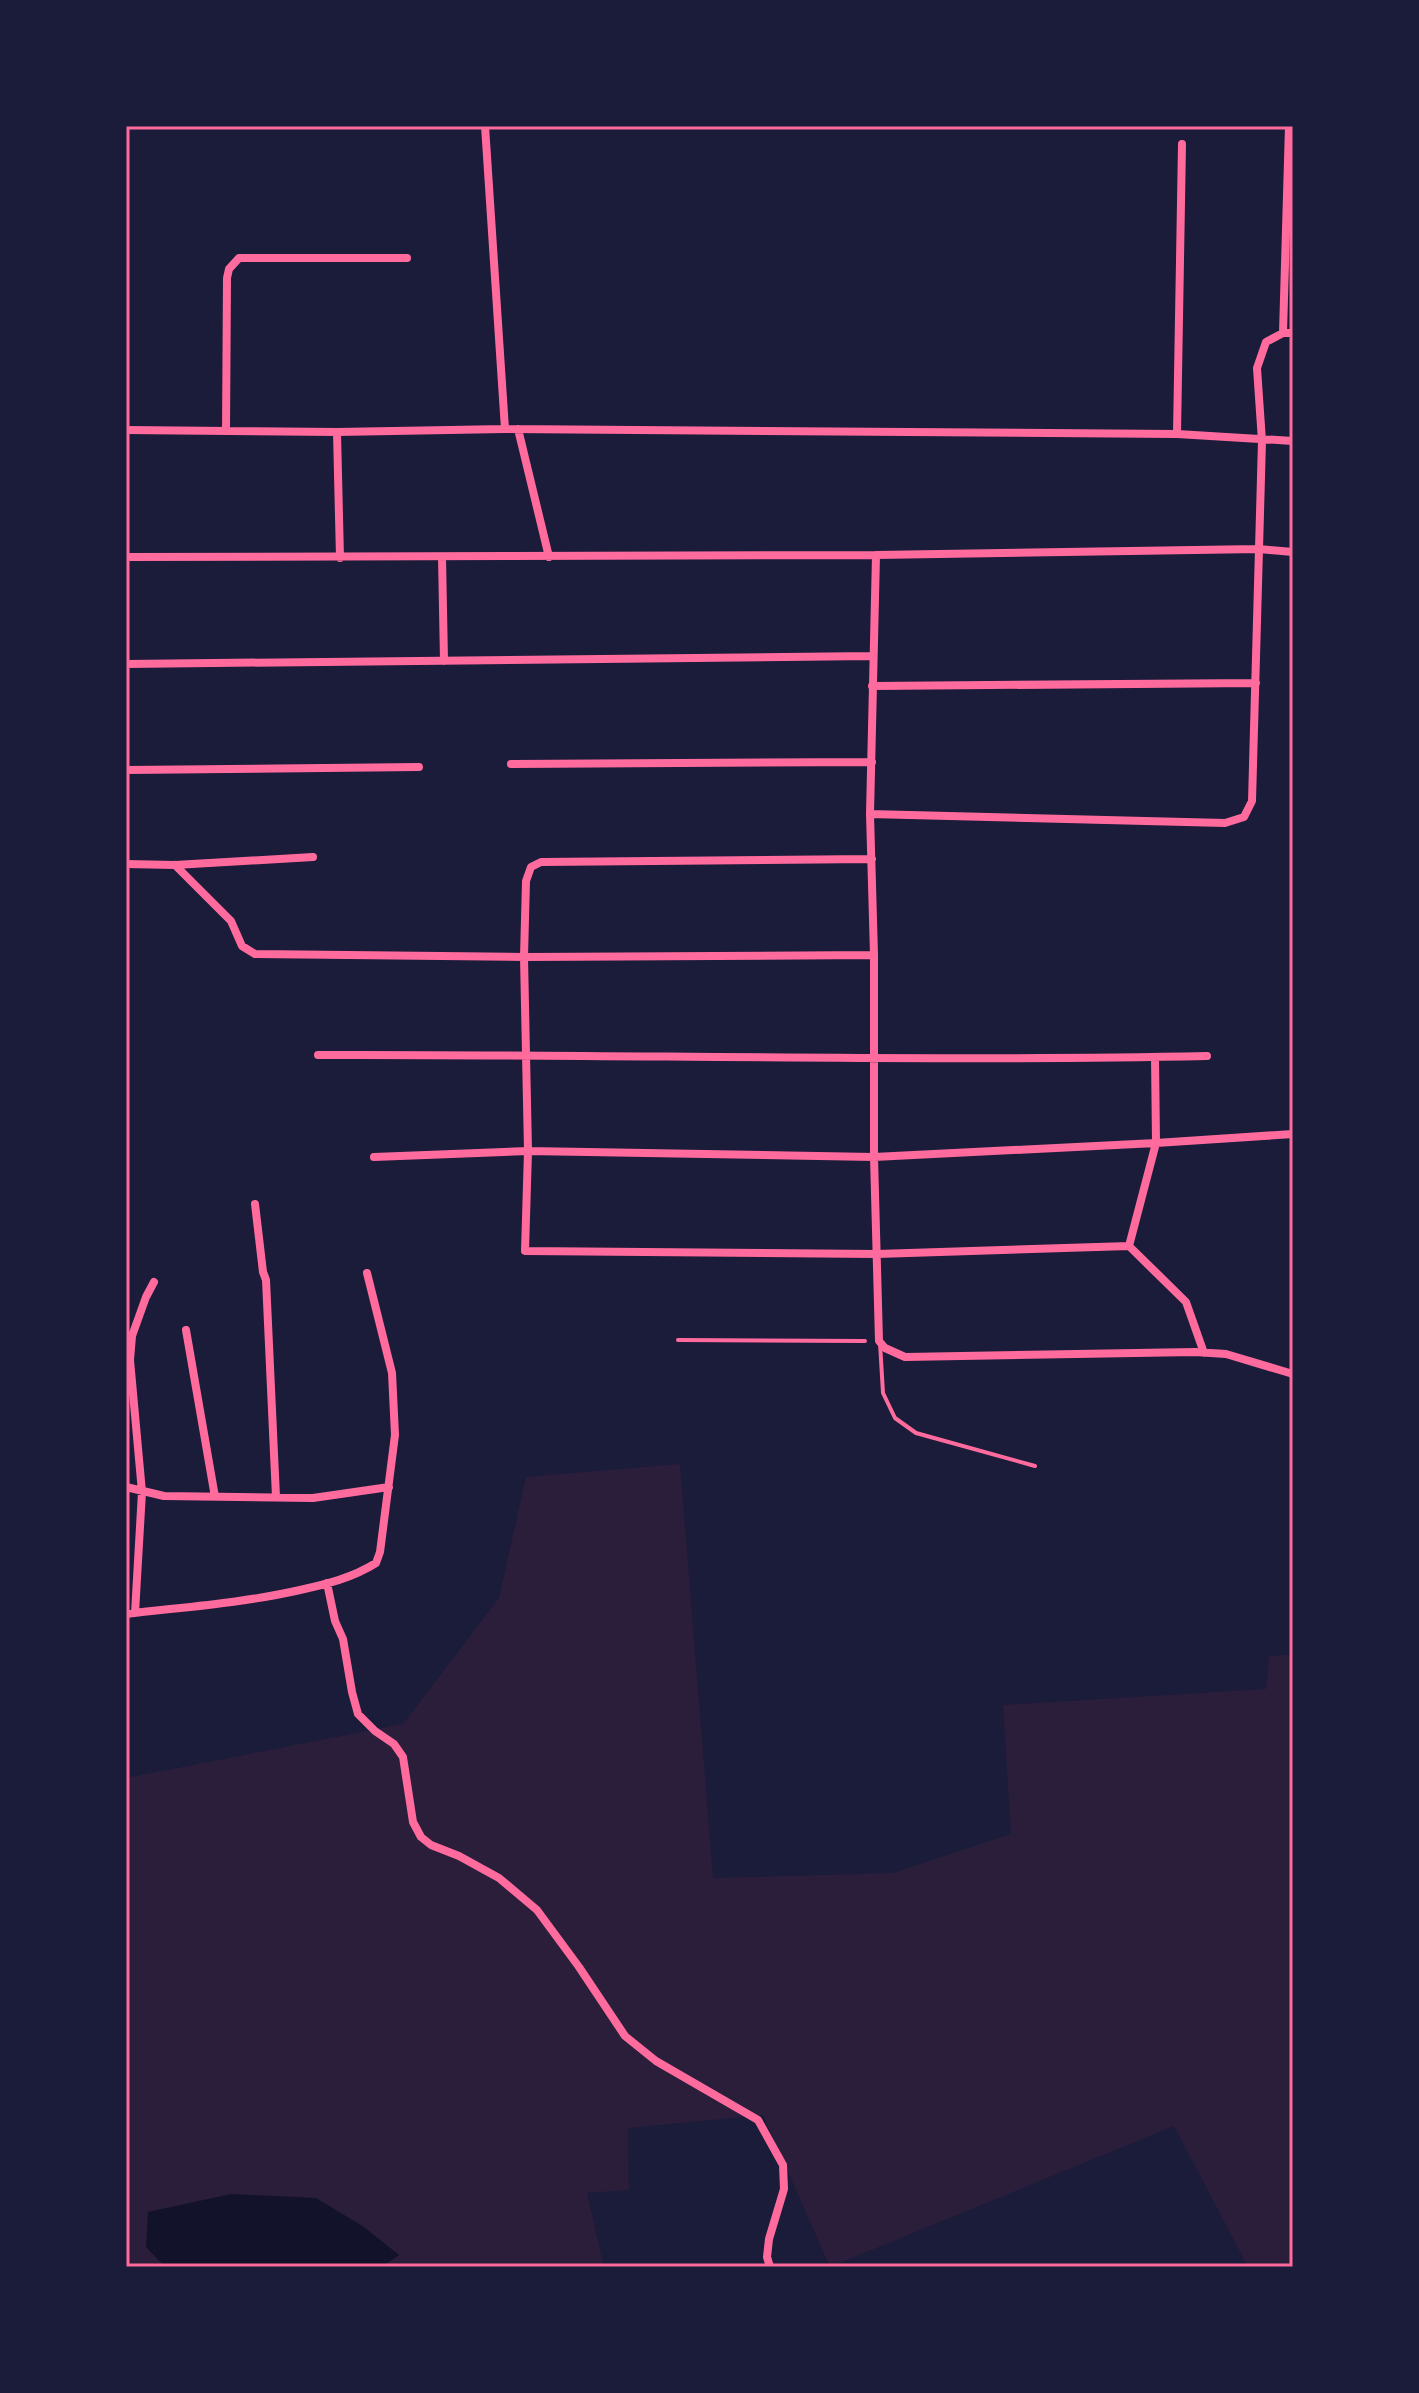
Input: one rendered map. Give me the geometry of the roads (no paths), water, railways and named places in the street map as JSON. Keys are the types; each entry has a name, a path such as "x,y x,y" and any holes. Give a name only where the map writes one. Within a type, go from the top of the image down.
{"street":[{"path":"485,126 505,429"},
{"path":"870,814 1225,823 1244,817 1252,801 1256,683 1262,441 1257,368 1266,342 1288,333 1289,126"},
{"path":"1177,434 1182,144"},
{"path":"226,431 227,278 229,269 239,258 407,258"},
{"path":"518,429 549,557"},
{"path":"126,430 337,432 518,429 1177,434 1293,441"},
{"path":"337,432 340,558"},
{"path":"126,557 876,555 1259,549 1293,552"},
{"path":"876,555 870,814 879,1341 885,1348 905,1357 1226,1354 1293,1374"},
{"path":"442,557 444,661"},
{"path":"126,664 872,656"},
{"path":"872,686 1256,683"},
{"path":"511,764 872,762"},
{"path":"126,770 419,767"},
{"path":"126,864 175,865 313,857"},
{"path":"872,859 541,862 531,867 526,881 524,957 528,1151 525,1251 877,1254 1129,1246 1186,1302 1204,1353"},
{"path":"175,865 231,921 242,946 255,954 524,957 874,955"},
{"path":"318,1055 1207,1056"},
{"path":"1129,1246 1156,1143 1155,1057"},
{"path":"374,1157 528,1151 874,1157 1293,1134"},
{"path":"255,1204 266,1280 276,1497"},
{"path":"154,1282 132,1336 130,1360 142,1492 130,1613 262,1598 360,1573 376,1563 395,1435 392,1373 367,1273"},
{"path":"186,1330 215,1497"},
{"path":"126,1487 164,1496 313,1498 389,1487"},
{"path":"327,1583 335,1621 343,1639 358,1714 394,1744 403,1757 413,1822 421,1837 431,1845 499,1878 537,1910 625,2036 656,2061 758,2120 783,2165 784,2189 769,2239 767,2257 770,2267"}],"lane":[{"path":"879,1341 883,1393 895,1418 916,1433 1035,1466"}]}
